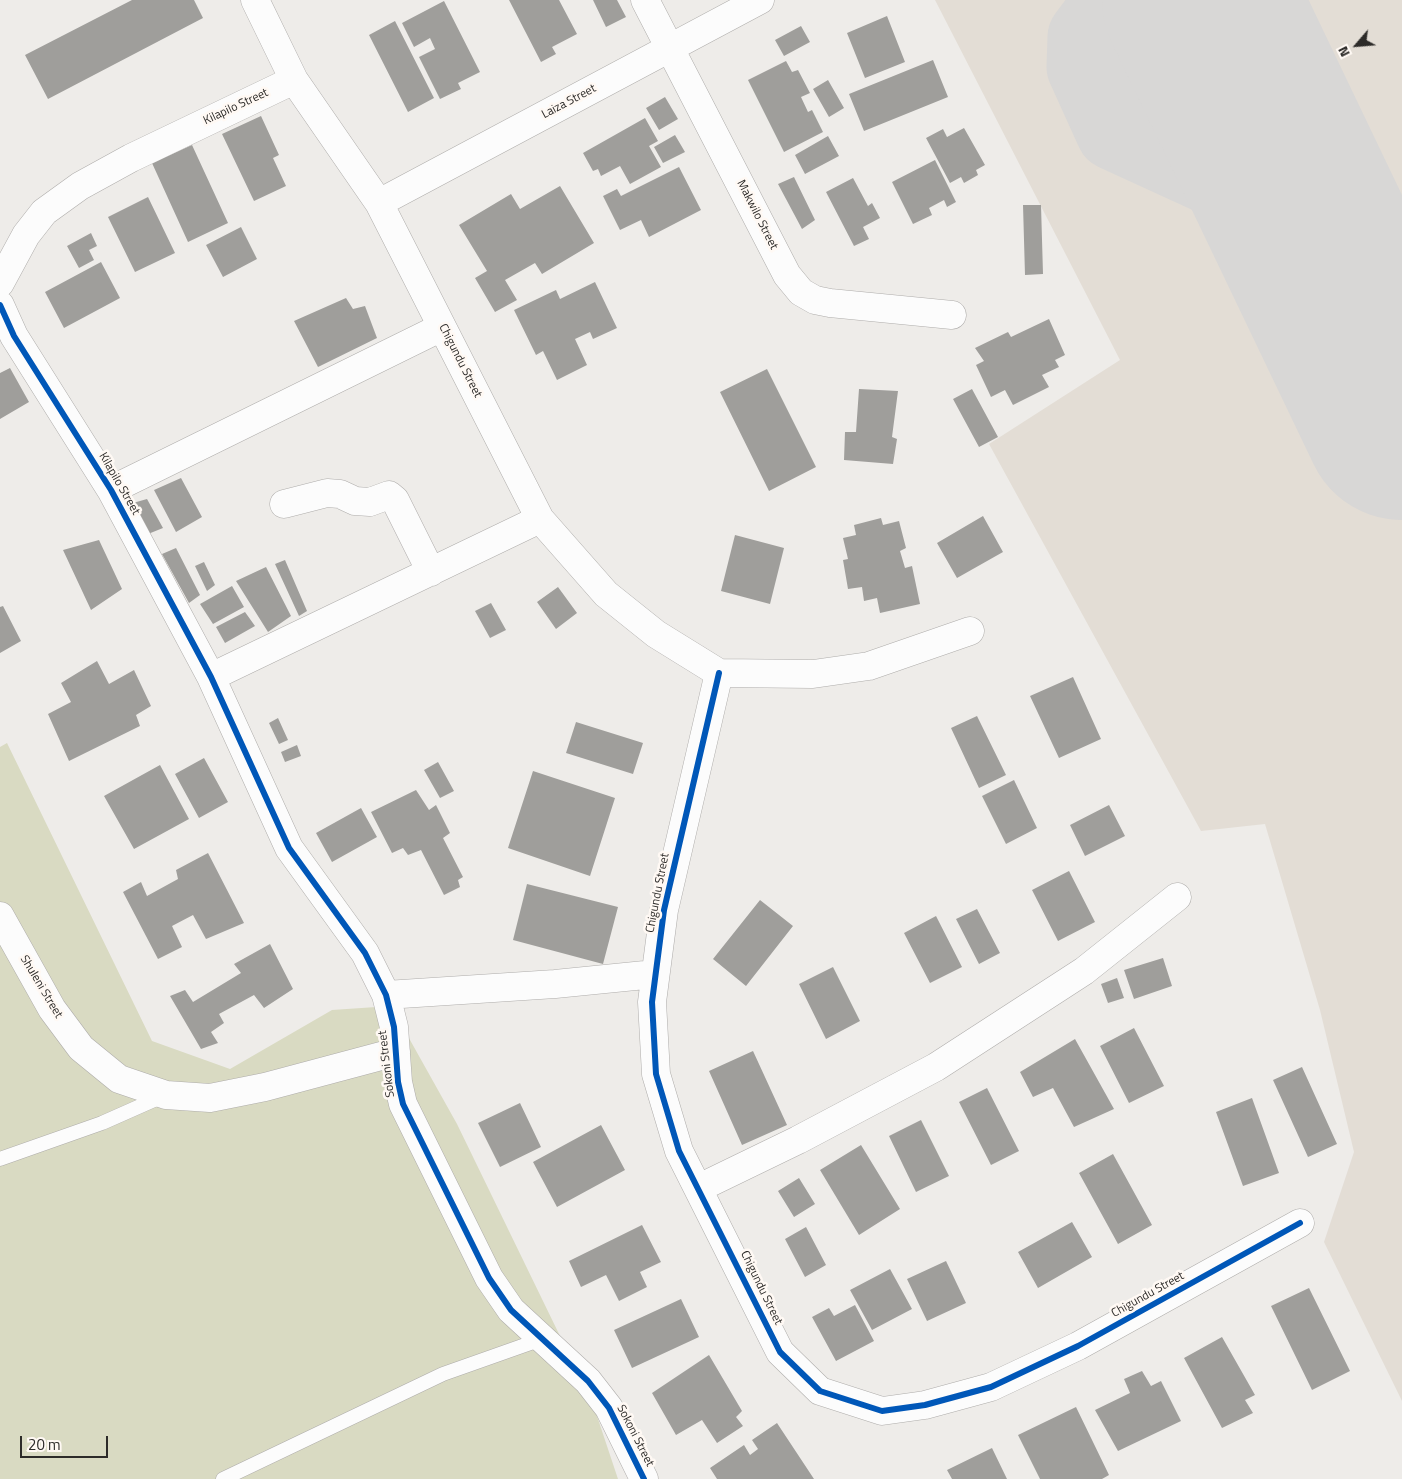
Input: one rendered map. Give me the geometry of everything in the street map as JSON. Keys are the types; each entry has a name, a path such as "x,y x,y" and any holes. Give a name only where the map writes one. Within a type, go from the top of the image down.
{"street":[{"name":"Chigundu Street","path":"256,0 294,80 379,203 540,519 606,594 656,634 719,673 664,910 652,1002 656,1074 679,1152 699,1188 780,1352 820,1391 882,1411 925,1405 991,1387 1078,1346 1300,1224"},
{"name":"Makwilo Street","path":"645,0 788,275 801,292 815,300 830,303 952,315"},
{"name":"Laiza Street","path":"379,203 760,0"},
{"name":"Kilapilo Street","path":"0,283 26,235 44,212 80,186 131,158 294,80"},
{"name":"Kilapilo Street","path":"0,305 14,336 111,490 211,677"},
{"path":"111,490 442,327"},
{"path":"284,504 327,492 340,494 355,501 370,502 389,495 395,500 431,572"},
{"path":"211,677 540,519"},
{"path":"719,673 813,674 869,666 970,631"},
{"name":"Sokoni Street","path":"211,677 289,848 348,927 365,953 386,995 394,1027 398,1082 403,1104 489,1278 512,1310 588,1381 609,1408 644,1479"},
{"path":"699,1188 798,1140 936,1067 1084,970 1176,897"},
{"name":"Shuleni Street","path":"0,916 52,1009 82,1048 120,1079 166,1095 210,1098 265,1087 396,1052"},
{"path":"386,995 555,984 655,974"}],"lane":[{"name":"Shuleni Street","path":"0,1159 102,1123 166,1095"},
{"path":"222,1479 443,1374 542,1339"}],"shaded area":[{"path":"935,0 1402,0 1402,1401 1324,1242 1354,1152 1320,1010 1265,824 1201,831 989,444 1120,360"}],"green space":[{"path":"7,743 152,1041 230,1069 332,1010 391,1006 457,1124 593,1404 618,1479 0,1479 0,747"}],"building":[{"path":"132,0 194,0 203,18 48,99 25,55"},
{"path":"509,0 559,0 577,34 552,47 556,54 541,62"},
{"path":"593,0 617,0 626,17 606,27"},
{"path":"444,1 480,72 458,83 461,89 440,99 419,57 435,49 430,38 414,47 402,23"},
{"path":"887,16 905,62 865,78 847,33"},
{"path":"395,21 434,98 408,112 369,35"},
{"path":"801,26 810,42 784,56 775,40"},
{"path":"933,60 948,97 864,131 849,94"},
{"path":"786,61 792,72 798,70 810,93 801,97 808,112 812,110 823,132 784,152 748,80"},
{"path":"828,80 844,108 829,117 813,89"},
{"path":"665,97 678,119 659,130 646,108"},
{"path":"261,116 279,155 273,158 286,186 254,201 222,134"},
{"path":"645,118 658,141 649,146 661,167 630,184 620,166 601,176 598,169 593,171 583,153"},
{"path":"964,128 985,165 976,170 978,175 964,183 961,177 950,183 926,138 943,129 947,137"},
{"path":"675,135 685,152 663,163 654,147"},
{"path":"828,136 839,156 805,174 795,155"},
{"path":"192,145 228,223 188,242 152,163"},
{"path":"935,160 956,202 947,207 944,200 929,208 932,215 913,224 892,182"},
{"path":"679,167 701,210 649,237 641,220 620,230 603,196 617,189 621,196"},
{"path":"794,177 815,220 802,229 778,184"},
{"path":"853,178 868,206 872,203 880,218 863,227 869,239 854,246 826,192"},
{"path":"560,186 594,243 542,274 535,263 505,280 517,300 495,312 475,278 487,271 459,225 511,194 520,209"},
{"path":"148,197 175,253 135,272 108,217"},
{"path":"1023,205 1041,205 1043,274 1025,275"},
{"path":"241,227 257,259 223,277 206,245"},
{"path":"91,233 97,246 89,250 94,260 79,268 67,246"},
{"path":"101,262 120,298 64,328 45,292"},
{"path":"595,282 617,328 593,339 590,332 575,339 587,365 557,380 543,351 536,355 514,310 556,290 560,299"},
{"path":"346,298 353,309 365,306 377,338 318,367 294,321"},
{"path":"1049,319 1065,355 1055,360 1059,367 1042,375 1049,387 1013,405 1005,390 991,397 976,365 984,361 975,348 1008,332 1011,337"},
{"path":"10,368 29,402 0,419 0,373"},
{"path":"767,369 816,467 769,491 720,392"},
{"path":"859,389 898,391 892,437 897,439 893,464 844,460 845,432 856,432"},
{"path":"972,389 998,437 979,447 953,399"},
{"path":"181,478 202,517 176,532 154,490"},
{"path":"147,499 163,528 148,534 133,503"},
{"path":"983,516 1003,552 957,578 937,543"},
{"path":"881,518 883,525 899,521 906,548 900,551 905,568 912,566 920,604 880,613 877,598 864,601 862,587 848,589 843,560 848,559 843,538 856,535 854,525"},
{"path":"735,535 784,548 770,604 721,591"},
{"path":"99,540 122,589 91,610 63,550"},
{"path":"176,548 200,595 189,603 162,554"},
{"path":"285,560 307,611 299,616 275,564"},
{"path":"204,562 215,585 207,591 195,566"},
{"path":"266,567 291,616 268,632 236,581"},
{"path":"232,586 244,607 213,624 200,604"},
{"path":"558,587 577,613 556,629 537,602"},
{"path":"491,603 506,630 490,638 475,611"},
{"path":"3,606 21,641 0,653 0,607"},
{"path":"245,612 255,626 225,643 216,627"},
{"path":"97,661 109,684 134,670 151,706 136,715 140,726 69,761 48,714 71,702 61,683"},
{"path":"1073,677 1101,739 1059,758 1030,696"},
{"path":"977,716 1006,775 979,788 951,728"},
{"path":"278,718 288,740 279,744 269,723"},
{"path":"576,722 643,743 633,774 566,753"},
{"path":"297,745 301,756 285,762 281,752"},
{"path":"204,758 228,802 199,818 175,774"},
{"path":"438,762 454,791 440,798 424,770"},
{"path":"160,765 189,819 134,849 104,796"},
{"path":"533,771 615,798 590,876 508,848"},
{"path":"1014,780 1037,828 1006,844 982,796"},
{"path":"416,790 429,810 436,805 450,833 443,838 463,877 458,880 460,887 444,895 421,850 408,855 403,848 392,853 371,812"},
{"path":"1109,805 1125,836 1085,856 1070,825"},
{"path":"361,808 377,837 332,862 316,833"},
{"path":"208,853 244,923 206,939 193,915 172,926 182,947 158,959 123,892 141,882 147,896 178,879 176,870"},
{"path":"1069,871 1095,922 1058,941 1032,890"},
{"path":"527,884 618,907 603,964 513,940"},
{"path":"760,900 793,926 746,986 713,959"},
{"path":"977,909 1000,953 979,964 956,919"},
{"path":"936,916 962,967 930,983 904,933"},
{"path":"270,944 293,989 264,1008 254,995 219,1014 224,1023 211,1032 218,1043 201,1049 170,996 185,990 193,1002 241,973 234,964"},
{"path":"1163,958 1172,986 1134,999 1124,970"},
{"path":"833,967 860,1021 826,1039 799,984"},
{"path":"1117,978 1124,998 1108,1003 1101,984"},
{"path":"1134,1028 1164,1086 1129,1103 1100,1046"},
{"path":"1075,1039 1114,1109 1074,1127 1053,1088 1033,1097 1020,1072"},
{"path":"753,1051 787,1125 742,1145 709,1071"},
{"path":"1302,1067 1337,1144 1308,1157 1273,1080"},
{"path":"987,1088 1019,1151 991,1165 959,1102"},
{"path":"1252,1098 1279,1173 1243,1186 1216,1112"},
{"path":"520,1103 541,1147 500,1167 478,1123"},
{"path":"921,1120 949,1176 916,1192 889,1136"},
{"path":"601,1125 625,1170 557,1207 533,1162"},
{"path":"861,1145 900,1209 859,1235 820,1170"},
{"path":"1113,1154 1152,1225 1118,1244 1079,1173"},
{"path":"799,1178 815,1204 794,1217 778,1191"},
{"path":"1072,1222 1092,1257 1038,1288 1018,1252"},
{"path":"642,1225 661,1262 640,1272 647,1287 619,1301 606,1275 581,1287 569,1261"},
{"path":"806,1227 826,1265 805,1277 785,1239"},
{"path":"946,1261 966,1303 927,1321 907,1279"},
{"path":"890,1269 912,1309 872,1330 850,1290"},
{"path":"1309,1288 1350,1371 1312,1390 1271,1306"},
{"path":"681,1299 699,1337 632,1368 614,1330"},
{"path":"855,1305 874,1341 836,1361 812,1317 829,1308 834,1316"},
{"path":"1222,1337 1255,1395 1245,1400 1253,1413 1222,1428 1184,1358"},
{"path":"709,1355 742,1411 736,1417 743,1426 717,1443 702,1420 676,1435 652,1393"},
{"path":"1142,1371 1151,1386 1161,1381 1181,1421 1118,1451 1095,1410 1130,1393 1124,1379"},
{"path":"1076,1407 1109,1475 1102,1479 1040,1479 1018,1435"},
{"path":"777,1423 814,1479 717,1479 710,1468 744,1445 750,1455 758,1449 752,1440"},
{"path":"992,1448 1007,1479 952,1479 947,1470"}],"taxiway":[{"path":"1115,0 1087,37 1086,67 1115,131 1305,218"}],"runway":[{"path":"1200,0 1402,422"}],"cycle path":[{"path":"0,305 14,336 111,490 211,677 289,848 365,953 386,995 394,1027 398,1082 403,1104 489,1278 511,1310 588,1381 609,1408 644,1479"},
{"path":"719,673 664,910 652,1002 656,1074 679,1151 780,1352 820,1391 882,1411 925,1405 991,1387 1078,1346 1300,1223"}]}
